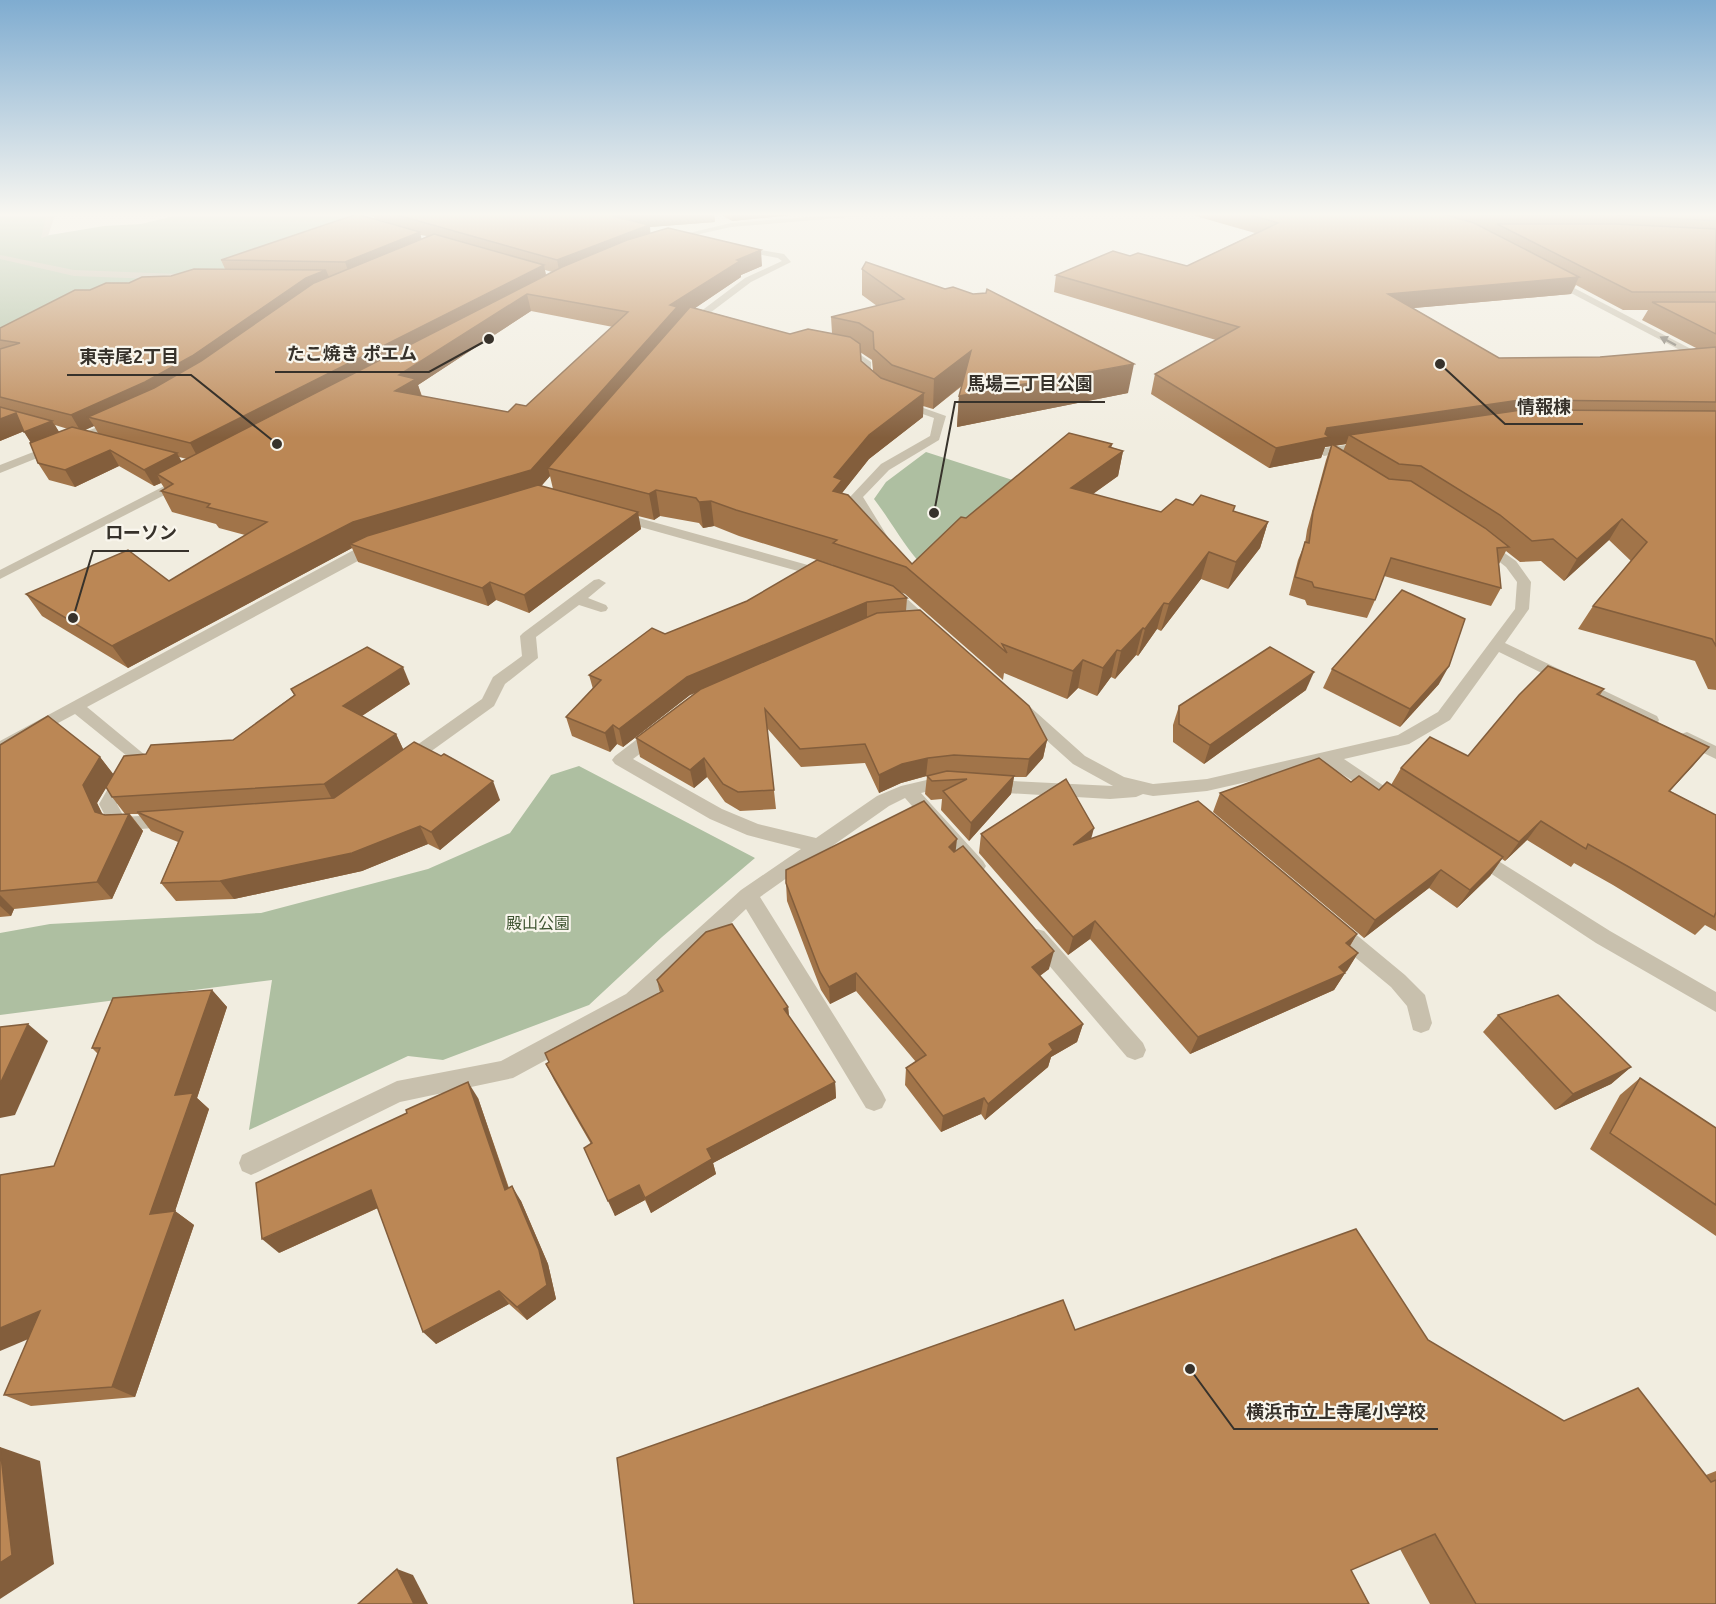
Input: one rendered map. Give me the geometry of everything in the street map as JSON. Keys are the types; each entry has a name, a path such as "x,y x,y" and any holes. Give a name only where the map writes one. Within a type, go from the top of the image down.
{"street":[{"path":"678,336 704,319 739,288"},
{"path":"1568,288 1716,366"},
{"path":"1619,315 1641,315"},
{"path":"832,351 854,355 867,364 866,380 883,395 940,416 935,438 885,467 856,497 885,544"},
{"path":"0,469 128,418"},
{"path":"58,433 102,444"},
{"path":"1342,463 1324,452 1383,443"},
{"path":"0,575 193,475"},
{"path":"599,511 845,580"},
{"path":"251,1163 397,1092 505,1071 634,1001 748,895 883,801 907,790 945,781 1110,793 1162,789 1207,784 1402,740 1444,716 1522,609 1524,582 1511,564 1472,535"},
{"path":"0,748 358,553 389,541"},
{"path":"394,769 488,702 499,681 530,658 528,636 599,583"},
{"path":"867,588 899,598 942,637"},
{"path":"577,599 601,608"},
{"path":"903,623 924,621"},
{"path":"1497,645 1716,753"},
{"path":"1012,701 1079,760 1119,782 1162,789 1193,809"},
{"path":"75,706 136,755 108,804 119,824 188,819"},
{"path":"668,724 621,760 716,814 754,830 818,846"},
{"path":"1329,758 1390,797"},
{"path":"907,790 934,817 988,880"},
{"path":"1460,843 1603,938 1716,1003"},
{"path":"748,895 874,1100"},
{"path":"1319,915 1398,981 1417,1002 1421,1023"},
{"path":"1027,925 1135,1050"}],"green space":[{"path":"0,288 174,288 0,336"},
{"path":"926,452 1022,483 919,562 874,499 886,482"},
{"name":"殿山公園","path":"579,766 755,858 662,937 589,1005 443,1060 408,1056 249,1130 272,980 0,1015 0,933 50,924 261,913 428,869 510,833 551,775"}],"building":[{"path":"95,288 292,288 192,356 145,382 71,415 0,397 0,349 20,343 0,340 0,328 75,290"},
{"path":"307,288 499,288 190,443 88,417 154,388 201,361"},
{"path":"521,288 697,288 670,305 677,307 531,470 353,522 112,646 26,594 128,550 169,581 267,522 207,507 210,504 161,491 173,484 157,474","holes":["527,294 628,312 526,406 516,404 508,412 395,391 416,379 399,375"]},
{"path":"888,288 955,288 973,294 986,293 987,289 1134,364 959,396 971,351 934,379 892,365 874,349 873,332 859,323 831,317 904,299"},
{"path":"1101,288 1457,288 1388,294 1499,358 1600,357 1716,347 1716,402 1520,400 1327,428 1325,434 1329,437 1276,448 1155,374 1239,327"},
{"path":"1624,288 1716,288 1716,292 1632,292"},
{"path":"1652,302 1716,302 1716,334"},
{"path":"690,307 790,334 808,329 850,337 860,344 861,361 881,378 924,393 869,435 834,477 842,480 833,491 848,495 912,564 961,517 966,518 1069,433 1112,444 1109,447 1123,451 1071,488 1161,512 1176,499 1193,505 1201,495 1235,506 1233,511 1268,522 1236,562 1209,552 1169,604 1164,603 1145,629 1143,628 1121,651 1117,650 1103,668 1083,660 1073,671 1002,644 1007,653 906,567 833,543 837,540 711,501 699,502 696,498 656,490 649,494 548,468"},
{"path":"0,407 52,421 24,432 16,413 0,419"},
{"path":"1521,410 1716,411 1716,646 1712,639 1593,606 1647,542 1622,519 1577,559 1553,539 1532,541 1500,515 1421,466 1399,464 1349,435"},
{"path":"72,427 177,453 144,470 110,450 65,470 38,463 30,443"},
{"path":"1332,444 1389,479 1411,481 1485,528 1509,547 1497,548 1501,588 1391,558 1375,600 1314,587 1312,582 1295,577 1305,542 1309,543 1313,512"},
{"path":"538,485 638,512 524,595 490,582 482,588 350,544 367,536"},
{"path":"817,560 893,586 907,598 867,602 687,677 619,729 613,725 605,733 566,717 601,680 589,675 652,628 665,634 747,601"},
{"path":"1402,590 1465,619 1449,666 1410,709 1332,669"},
{"path":"920,610 1029,706 1047,740 1029,759 954,755 902,764 879,775 865,744 800,749 765,709 774,790 738,792 723,784 704,758 690,770 636,738 701,689 877,613"},
{"path":"367,647 403,667 343,706 396,734 324,784 112,797 106,787 124,756 146,754 151,745 233,740 295,695 291,689"},
{"path":"1270,647 1314,672 1210,745 1179,724 1179,706"},
{"path":"1548,666 1604,689 1597,694 1709,747 1669,791 1716,815 1716,912 1714,917 1588,844 1586,849 1541,821 1519,842 1401,768 1430,737 1468,756 1519,695"},
{"path":"48,716 100,757 83,785 95,812 105,815 129,814 97,882 0,891 0,745"},
{"path":"414,742 441,756 444,754 493,781 431,832 420,826 352,853 220,881 161,883 183,832 137,812 334,798"},
{"path":"1319,758 1351,782 1359,776 1379,790 1387,782 1503,857 1470,890 1441,870 1375,920 1220,793"},
{"path":"947,771 1014,776 971,823 943,791 967,779 932,781 927,776"},
{"path":"1066,779 1094,828 1073,845 1198,801 1357,934 1346,943 1358,953 1339,967 1345,973 1198,1037 1095,921 1073,937 981,834"},
{"path":"924,801 957,839 949,847 954,852 963,846 1054,951 1032,967 1083,1024 1049,1044 1053,1050 988,1104 984,1098 943,1116 906,1068 926,1055 856,973 829,987 820,972 786,883 786,870"},
{"path":"732,924 788,1007 784,1009 835,1082 707,1149 712,1159 645,1198 639,1185 608,1201 584,1148 592,1143 546,1064 549,1062 545,1053 663,991 657,980 706,932"},
{"path":"212,990 175,1095 193,1093 150,1214 175,1211 112,1387 4,1395 40,1311 0,1328 0,1175 54,1166 100,1048 92,1048 113,998"},
{"path":"1558,995 1631,1067 1573,1094 1498,1015"},
{"path":"28,1024 0,1084 0,1027"},
{"path":"1640,1078 1716,1128 1716,1205 1610,1133"},
{"path":"468,1082 505,1190 512,1186 539,1250 547,1285 517,1307 499,1291 423,1332 371,1190 262,1239 256,1183"},
{"path":"1356,1229 1428,1340 1564,1421 1638,1388 1711,1482 1716,1480 1716,1604 1476,1604 1435,1534 1351,1570 1369,1604 634,1604 617,1458 1063,1300 1075,1330"},
{"path":"0,1447 12,1555 0,1563"},
{"path":"397,1569 414,1604 358,1604"}],"place":[{"name":"たこ焼き ポエム","path":"489,339"},
{"name":"情報棟","path":"1440,364"},
{"name":"東寺尾2丁目","path":"277,444"},
{"name":"馬場三丁目公園","path":"934,513"},
{"name":"ローソン","path":"73,618"},
{"name":"横浜市立上寺尾小学校","path":"1190,1369"}]}
